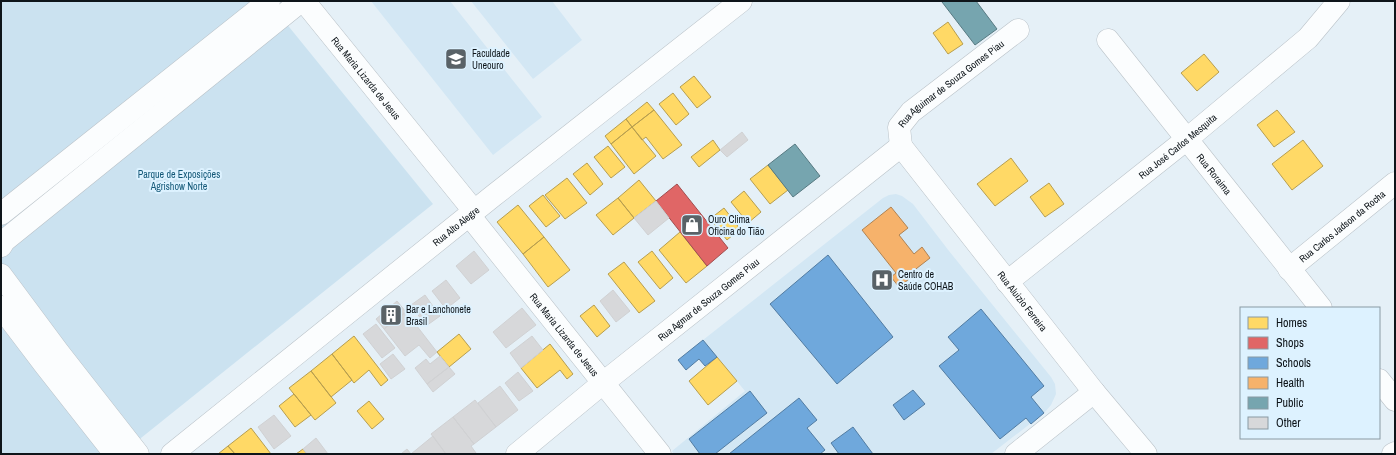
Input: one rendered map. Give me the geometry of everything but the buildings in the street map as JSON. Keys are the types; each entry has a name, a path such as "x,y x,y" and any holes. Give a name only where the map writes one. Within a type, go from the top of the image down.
{"street":[{"path":"1,214 269,1"},
{"path":"1,246 4,241 22,226 301,1"},
{"name":"Rua Maria Lizarda de Jesus","path":"304,1 660,454"},
{"name":"Rua Alto Alegre","path":"172,454 472,213 741,1"},
{"name":"Rua José Carlos Mesquita","path":"1007,282 1187,139 1308,38 1339,1"},
{"name":"Rua Aguimar de Souza Gomes Piau","path":"901,146 900,127 911,112 1018,30"},
{"name":"Rua Roraima","path":"1108,40 1320,307"},
{"name":"Rua Aluizio Ferreira","path":"901,146 1094,392 1146,454"},
{"name":"Rua Agmar de Souza Gomes Piau","path":"517,454 603,383 901,146"},
{"name":"Rua Carlos Jadson da Rocha","path":"1289,269 1395,183"},
{"path":"1,275 52,359 115,454"},
{"path":"1,307 52,359 138,454"},
{"path":"1380,381 1395,400"},
{"path":"1016,454 1094,392"}],"shaded area":[{"name":"Faculdade Uneouro","path":"371,1 450,1 542,117 493,155"},
{"name":"Faculdade Uneouro","path":"471,1 552,1 582,40 533,79"},
{"path":"896,194 902,196 913,204 1051,377 1055,384 1056,394 1051,405 1044,413 991,454 674,454 672,451 745,391 703,340 883,198"}],"green space":[{"name":"Parque de Exposições Agrishow Norte","path":"1,1 268,1 433,204 121,454 1,454"}],"place":[{"name":"Faculdade Uneouro","path":"456,59"},
{"name":"Ouro Clima Oficina do Tião","path":"692,225"},
{"name":"Centro de Saúde COHAB","path":"882,280"},
{"name":"Bar e Lanchonete Brasil","path":"391,315"}]}
